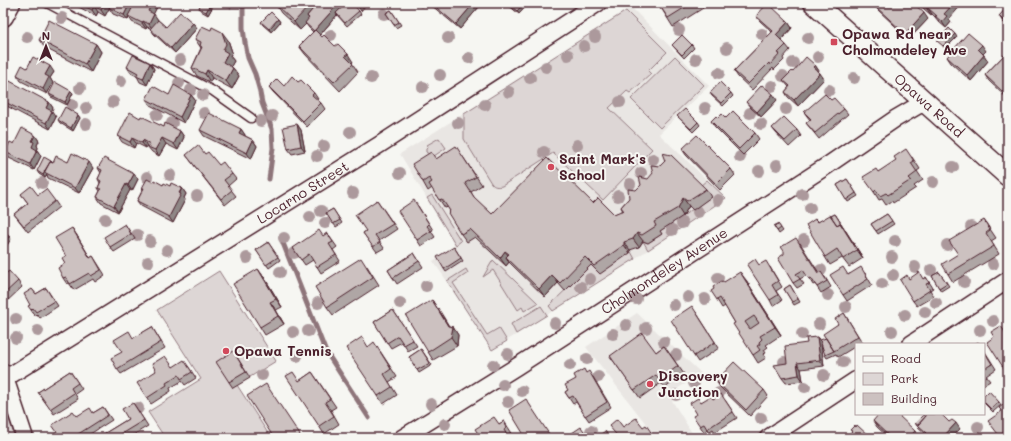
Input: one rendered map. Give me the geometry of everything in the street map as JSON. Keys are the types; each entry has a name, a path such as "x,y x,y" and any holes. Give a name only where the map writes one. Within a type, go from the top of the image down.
{"street":[{"path":"3,16 10,3"},
{"name":"Locarno Street","path":"4,375 379,145 598,3"},
{"name":"Opawa Road","path":"822,5 924,102 1008,176"},
{"name":"Cholmondeley Avenue","path":"402,438 516,367 828,165 895,119 924,102"},
{"path":"913,343 1008,280"},
{"path":"4,375 25,438"},
{"path":"768,438 855,381"}],"lane":[{"path":"47,3 213,91 251,118"}],"shaded area":[{"name":"Saint Mark's School","path":"631,7 709,86 659,134 726,198 492,350 433,261 455,245 400,154"},
{"name":"Discovery Junction","path":"637,313 702,374 668,394 695,438 657,438 586,347"}],"green space":[{"path":"626,11 667,52 648,71 651,74 630,93 627,91 609,108 652,149 603,200 553,153 502,186 497,187 493,185 464,139 464,114"},
{"path":"675,56 704,85 660,128 631,99"},
{"path":"439,138 446,148 434,156 433,154 430,155 426,152 428,147 427,145"},
{"path":"707,180 726,198 648,250 643,241 648,243 662,234 660,231 711,197 700,186"},
{"path":"432,195 461,241 456,245 427,198"},
{"path":"630,250 635,259 553,311 549,306 591,265"},
{"path":"493,260 538,303 524,311 522,307 518,310 493,270 483,277"},
{"path":"466,269 468,273 453,283 487,335 499,328 507,341 492,350 447,281"},
{"name":"Opawa Tennis","path":"219,271 276,361 237,385 271,438 165,438 148,412 201,379 157,310"},
{"path":"541,306 547,315 516,334 511,324"},
{"path":"3,401 15,438 3,438"}],"building":[{"path":"78,3 105,3 101,10 94,6 92,10"},
{"path":"112,3 130,3 124,15 109,8"},
{"path":"135,3 152,3 148,11 154,14 149,24 143,21 142,23 128,16"},
{"path":"201,3 210,5 206,12 199,8"},
{"path":"277,3 307,3 310,5 294,22 276,5"},
{"path":"318,3 339,3 314,31 305,23 309,18 307,16"},
{"path":"347,3 352,3 359,11 345,23 336,13"},
{"path":"354,3 363,3 359,8"},
{"path":"431,3 474,3 456,24"},
{"path":"507,3 524,3 517,11"},
{"path":"658,3 692,3 668,18"},
{"path":"768,3 788,22 776,35 786,45 778,53 780,54 770,65 769,63 748,84 734,71 773,31 756,16"},
{"path":"875,3 913,3 924,13 905,34 874,5"},
{"path":"920,3 954,3 944,14 947,16 942,22 928,8 927,9"},
{"path":"1008,6 1008,25 999,16"},
{"path":"391,10 399,22 394,25 386,13"},
{"path":"180,12 193,23 171,48 150,29 158,20 166,27"},
{"path":"271,12 278,19 269,29 261,22"},
{"path":"49,20 96,44 85,64 39,40"},
{"path":"202,26 211,30 212,27 222,32 226,44 223,50 228,53 223,62 233,68 226,81 207,70 205,74 192,68 202,47 200,46 201,42 195,39"},
{"path":"949,28 955,34 943,46 937,41"},
{"path":"315,30 322,37 324,35 335,46 338,44 348,54 345,56 353,64 334,82 299,46"},
{"path":"968,33 982,45 978,49 984,55 967,75 947,57"},
{"path":"682,35 692,45 682,55 672,45"},
{"path":"1008,51 1008,88 1004,93 985,75"},
{"path":"133,55 150,63 143,79 136,76 138,73 127,67"},
{"path":"33,57 50,66 45,75 49,77 43,89 17,75 22,65 27,68"},
{"path":"806,57 815,65 813,67 820,73 794,100 785,92 790,86 783,80 792,71 793,72"},
{"path":"292,76 298,82 301,80 314,93 312,95 321,103 303,121 269,87 277,79 284,86"},
{"path":"6,79 49,102 46,108 52,111 46,123 3,101 3,86"},
{"path":"55,82 71,91 65,102 49,94"},
{"path":"720,82 731,93 721,103 710,93"},
{"path":"174,85 191,95 180,117 146,99 153,86 169,95"},
{"path":"762,85 773,94 757,112 746,102"},
{"path":"825,94 831,100 834,98 844,109 815,133 806,123 811,119 804,112"},
{"path":"65,107 78,115 71,128 58,120"},
{"path":"685,109 698,122 691,129 677,116"},
{"path":"733,111 755,133 739,149 711,121 716,116 718,118 722,114 726,118"},
{"path":"130,112 140,118 141,116 164,127 165,123 180,131 174,144 162,138 155,150 148,147 150,144 143,140 142,143 132,138 130,142 118,136"},
{"path":"209,113 241,129 239,133 253,140 247,153 200,130"},
{"path":"784,117 797,130 785,141 772,128"},
{"path":"297,124 301,146 288,149 283,127"},
{"path":"22,128 35,135 32,141 34,142 32,147 37,150 30,164 5,152 10,142 14,144"},
{"path":"697,135 731,169 716,184 682,149"},
{"path":"198,145 205,154 208,152 219,165 223,162 232,174 224,180 232,190 221,199 186,155"},
{"path":"456,146 476,177 465,183 474,197 492,214 547,158 593,203 598,198 614,214 624,211 621,207 629,198 628,189 636,190 641,185 639,177 648,179 653,173 651,165 660,166 665,161 662,153 671,155 706,189 687,201 683,198 678,208 654,222 656,226 642,235 637,233 633,239 624,242 624,245 594,266 585,257 560,283 552,275 539,289 506,257 509,254 505,251 500,258 470,229 461,234 448,213 450,211 442,199 439,200 429,184 432,182 429,178 423,182 412,164 431,152 436,159"},
{"path":"906,149 914,161 911,163 917,172 909,178 911,180 888,195 886,193 880,196 876,190 874,192 863,177 876,169 878,172 896,160 894,157"},
{"path":"72,153 89,162 75,188 44,172 50,162 53,163 56,156 68,162"},
{"path":"44,157 51,161 43,175 37,171"},
{"path":"104,158 134,174 128,185 126,184 114,206 97,197 101,189 98,188 101,181 98,179 102,170 98,168"},
{"path":"147,179 153,182 154,180 163,185 164,183 170,186 171,183 182,188 179,193 181,194 169,217 137,201"},
{"path":"847,179 856,193 846,200 837,185"},
{"path":"31,186 38,195 46,189 55,201 24,226 14,214 28,203 21,194"},
{"path":"377,200 393,224 375,235 380,242 373,247 363,233 366,231 355,215"},
{"path":"414,200 429,224 427,226 431,231 417,240 398,211"},
{"path":"333,209 340,220 333,224 326,213"},
{"path":"835,214 844,228 840,223 837,225 831,216"},
{"path":"887,214 892,221 876,231 871,224"},
{"path":"830,215 837,225 840,223 857,250 843,259 837,249 825,257 806,225 815,219 818,222"},
{"path":"984,220 990,230 986,233 994,246 948,274 942,264 958,254 949,241"},
{"path":"125,224 131,234 110,247 104,237"},
{"path":"778,224 781,228 777,231 774,226"},
{"path":"72,228 90,258 93,256 101,270 91,276 89,273 70,284 66,277 63,278 58,268 65,263 62,258 66,256 55,238"},
{"path":"319,230 323,236 327,233 333,242 329,244 336,255 317,267 309,254 301,260 293,248"},
{"path":"3,232 9,236 3,246"},
{"path":"796,238 818,273 821,272 827,281 817,287 803,270 796,274 800,279 793,283 778,258 784,254 781,247"},
{"path":"268,242 278,257 266,265 256,250"},
{"path":"454,247 461,258 444,269 437,257"},
{"path":"414,253 419,261 393,278 388,270"},
{"path":"361,258 373,277 327,307 315,287"},
{"path":"755,259 759,265 766,261 778,281 772,285 778,295 770,300 747,265"},
{"path":"843,267 848,275 861,267 868,279 843,295 830,275"},
{"path":"258,269 276,299 270,302 278,316 260,327 233,284"},
{"path":"9,271 18,281 3,295 3,276"},
{"path":"740,272 775,327 760,336 762,339 759,342 760,344 757,346 760,350 753,355 733,324 735,323 720,298 717,300 711,291 714,289 713,287 722,281 724,282","holes":["754,316 759,323 750,329 745,322"]},
{"path":"919,272 923,279 926,277 929,283 926,284 930,290 913,301 900,280 907,275 909,279"},
{"path":"939,272 947,283 939,288 932,276"},
{"path":"790,285 798,299 792,302 784,289"},
{"path":"46,288 54,301 36,312 33,308 31,310 24,294 32,289 36,294"},
{"path":"432,300 448,326 453,327 451,337 428,352 406,316"},
{"path":"692,306 715,342 694,356 671,320"},
{"path":"393,310 413,340 404,345 398,336 387,343 374,322"},
{"path":"844,313 858,336 834,351 823,334 838,324 835,319"},
{"path":"1001,326 1008,337 1008,364 1003,367 987,342 994,337 991,332"},
{"path":"152,327 161,342 117,369 111,358 122,352 114,340 129,331 133,338"},
{"path":"642,333 656,352 664,346 678,366 659,380 656,375 634,390 610,356"},
{"path":"362,337 368,347 374,342 391,369 384,374 392,387 378,396 346,348"},
{"path":"817,337 820,360 797,363 799,375 782,378 774,365 787,363 785,346 807,343 806,338"},
{"path":"826,338 834,351 825,355 820,340"},
{"path":"421,349 430,363 417,370 409,357"},
{"path":"233,351 246,372 229,382 216,362"},
{"path":"985,353 992,364 985,368"},
{"path":"165,356 173,367 184,360 192,372 181,379 179,375 147,398 137,383 156,371 152,364"},
{"path":"734,362 764,390 746,410 716,381"},
{"path":"584,369 586,373 589,371 607,402 585,416 573,396 569,398 565,392 568,390 565,385 576,379 574,375"},
{"path":"70,371 78,383 71,388 74,393 50,409 38,392"},
{"path":"293,372 299,381 312,372 330,399 325,402 334,416 319,426 286,376"},
{"path":"266,384 302,438 274,438 247,396"},
{"path":"989,391 999,402 991,409 985,403 985,395"},
{"path":"721,394 733,412 707,429 704,424 700,426 693,416 697,414 690,403 698,398 701,402 711,396 713,399"},
{"path":"526,399 551,437 556,434 559,438 526,438 509,410"},
{"path":"1008,401 1008,433 1001,438 988,421 1002,411 999,408"},
{"path":"133,403 144,420 121,434 124,438 97,438 128,419 122,409"},
{"path":"103,407 108,415 72,438 53,438 53,435 57,432 52,425 73,411 77,416 90,408 93,413"},
{"path":"878,415 898,415 915,431 909,438 891,438 873,421"},
{"path":"923,415 925,417 918,425 920,427 915,423"},
{"path":"924,415 942,415 949,422 952,420 956,423 942,438 926,438 924,436 927,433 918,425 926,416"},
{"path":"494,417 499,424 504,421 507,428 504,430 507,435 511,433 514,438 481,438 475,429"},
{"path":"636,418 643,427 646,425 651,432 644,438 637,438 636,436 633,438 619,438 609,426 617,419 623,427"},
{"path":"855,425 856,427 857,425 871,438 845,438 852,431 850,430"},
{"path":"581,427 589,438 572,438 569,435"},
{"path":"713,429 719,438 699,438"},
{"path":"605,431 610,438 602,438 600,435"},
{"path":"86,434 88,438 79,438"},
{"path":"466,435 468,438 461,438"}],"waterway":[{"path":"243,3 243,28 248,58 255,74 262,103 272,129 273,148 269,179"},
{"path":"281,238 325,350 369,418"}],"place":[{"name":"Opawa Rd near Cholmondeley Ave","path":"834,42"},
{"name":"Saint Mark's School","path":"551,167"},
{"name":"Opawa Tennis","path":"226,351"},
{"name":"Discovery Junction","path":"650,384"}]}
